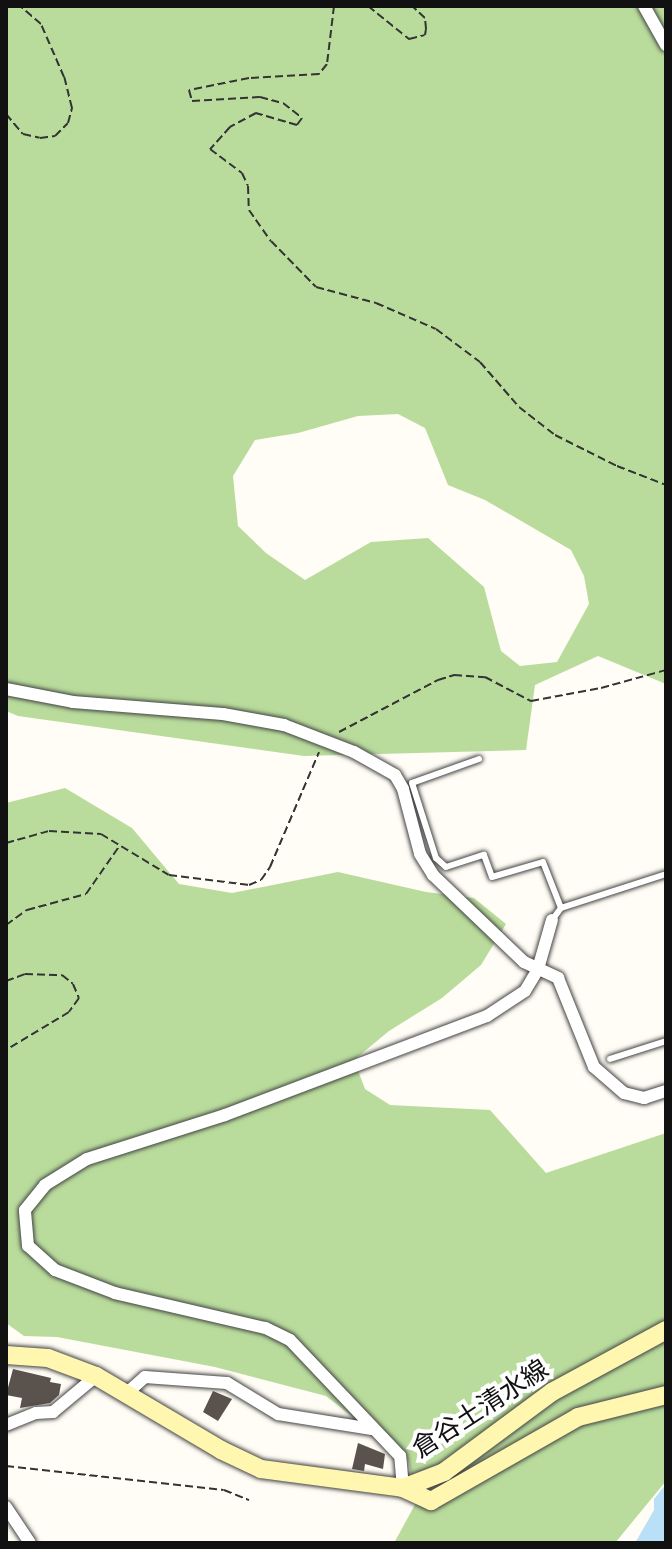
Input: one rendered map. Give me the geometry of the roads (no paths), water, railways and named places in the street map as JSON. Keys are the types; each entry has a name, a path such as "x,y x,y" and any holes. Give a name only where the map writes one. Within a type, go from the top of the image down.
{"main road":[{"name":"倉谷土清水線","path":"6,1355 48,1358 96,1376 221,1450 261,1469 403,1488 444,1472 552,1392 666,1330"},
{"path":"403,1488 431,1501 578,1417 666,1395"}],"street":[{"path":"644,6 666,45"},
{"path":"6,689 73,702 223,714 284,725 325,739 395,775 403,789 420,854 433,875 524,962 558,978 594,1067 605,1080 624,1093 644,1098 666,1091"},
{"path":"403,1488 400,1456 290,1340 265,1328 115,1293 55,1270 28,1246 25,1210 45,1185 87,1159 225,1115 487,1016 525,991 538,969 552,920"},
{"path":"6,1425 36,1413 53,1412 96,1376"},
{"path":"127,1393 145,1377 227,1383 278,1414 372,1429"},
{"path":"6,1507 30,1543"}],"lane":[{"path":"479,759 412,783 436,858 446,867 484,855 492,877 543,862 561,908"},
{"path":"552,920 561,908 666,874"},
{"path":"610,1059 666,1041"}],"water":[{"path":"666,1484 666,1543 635,1543 654,1510 654,1499"}]}
